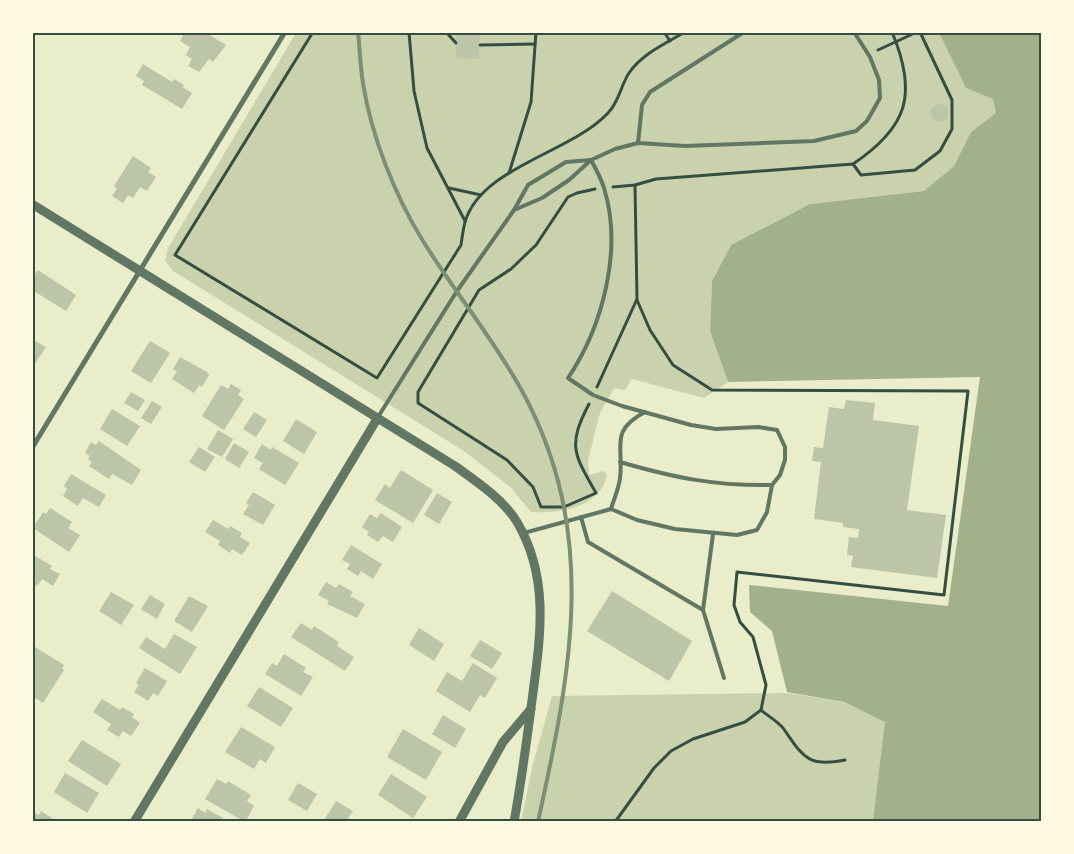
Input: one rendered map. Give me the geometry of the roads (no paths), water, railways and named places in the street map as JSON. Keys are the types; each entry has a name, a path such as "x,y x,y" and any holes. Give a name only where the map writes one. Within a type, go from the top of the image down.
{"street":[{"path":"32,448 285,32"},
{"path":"32,204 455,466 489,491 517,522 539,585 541,634 522,780 514,822"},
{"path":"134,822 377,418"},
{"path":"459,822 503,742 531,708"}],"lane":[{"path":"638,143 642,105 650,92 656,86 744,32"},
{"path":"514,210 542,198 569,180 591,160 614,149 638,143 685,146 814,141 856,131 867,121 880,98 879,80 870,57 854,32"},
{"path":"522,534 611,509 657,526 713,534 737,535 757,530 767,512 772,485 780,475 784,460 784,447 777,430 758,427 708,428 622,406 593,395 568,378 584,354 593,334 601,309 610,268 609,215 604,188 591,160"},
{"path":"377,418 457,291 514,210 528,185 566,162 591,160"},
{"path":"611,509 620,480 620,436 630,420 645,412"},
{"path":"620,462 668,476 704,483 772,485"},
{"path":"581,517 588,542 703,610"},
{"path":"713,534 703,610 724,678"}],"railway":[{"path":"358,32 362,77 367,103 378,144 394,185 423,241 498,351 521,389 546,443 562,496 570,549 572,602 568,656 560,710 538,822"}]}
